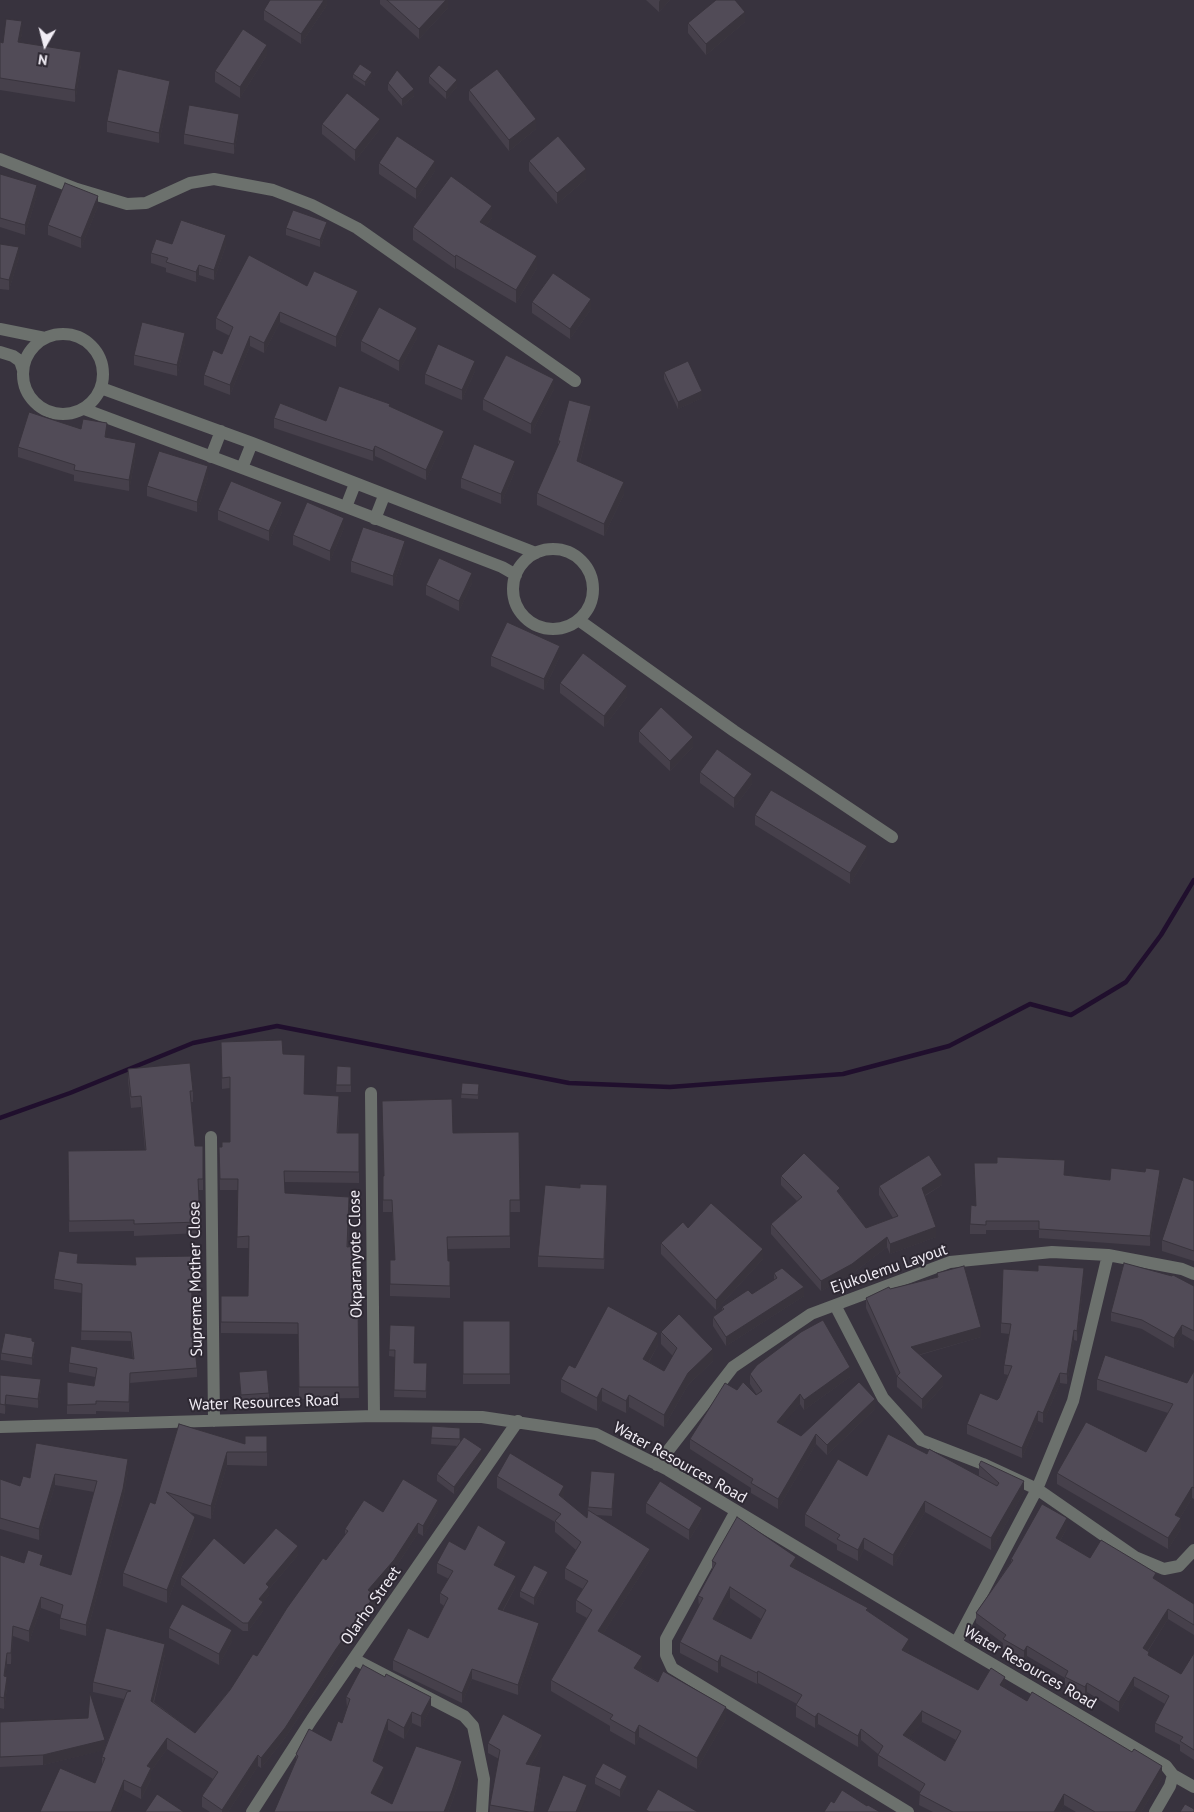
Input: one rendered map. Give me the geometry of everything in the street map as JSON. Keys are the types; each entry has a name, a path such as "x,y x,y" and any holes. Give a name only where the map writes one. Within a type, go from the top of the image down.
{"street":[{"path":"0,159 77,189 127,204 146,202 190,183 214,179 273,190 312,205 357,228 575,381"},
{"path":"0,329 45,338 58,335 72,335 84,340 94,349 101,361 104,374 101,388 95,400 84,409 60,414 42,408 28,394 20,361 13,356 0,352"},
{"path":"23,370 30,352 45,338"},
{"path":"101,388 252,443 384,496 536,553"},
{"path":"84,409 346,507 502,567 516,575"},
{"path":"211,457 220,432"},
{"path":"242,468 252,443"},
{"path":"346,507 355,484"},
{"path":"375,519 384,496"},
{"path":"550,549 564,550 578,557 588,567 593,581 594,596 589,609 580,621 566,628 551,630 536,626 524,617 516,604 513,590 516,575 523,562 536,553 550,549"},
{"path":"580,621 734,731 892,837"},
{"name":"Okparanyote Close","path":"371,1093 374,1416"},
{"name":"Supreme Mother Close","path":"211,1137 214,1421"},
{"name":"Ejukolemu Layout","path":"657,1465 733,1367 811,1314 950,1262 1052,1252 1108,1255 1182,1269 1194,1274"},
{"path":"956,1643 1037,1489 1073,1400 1108,1255"},
{"path":"835,1305 883,1398 920,1440 983,1464 1037,1489 1135,1557 1164,1569 1178,1566 1194,1550"},
{"name":"Water Resources Road","path":"0,1427 374,1416 482,1417 596,1434 657,1465 1166,1766 1173,1775 1194,1787"},
{"name":"Olarho Street","path":"252,1812 354,1659 518,1421"},
{"path":"736,1512 666,1638 666,1655 672,1668 908,1812"},
{"path":"354,1659 464,1716 473,1726 484,1779 482,1812"},
{"path":"1154,1812 1170,1786 1173,1775"}],"building":[{"path":"270,0 324,0 301,34 264,10"},
{"path":"387,0 446,0 419,29"},
{"path":"716,0 735,0 745,12 706,44 688,23"},
{"path":"6,19 22,21 18,42 81,52 75,90 0,78 0,42 3,43"},
{"path":"243,29 267,45 240,87 215,71"},
{"path":"360,64 372,72 365,82 353,74"},
{"path":"439,65 457,80 446,92 429,76"},
{"path":"118,69 170,81 159,133 107,121"},
{"path":"497,69 536,119 509,140 469,90"},
{"path":"397,70 414,89 402,99 388,83"},
{"path":"347,93 380,119 355,150 322,124"},
{"path":"189,105 239,114 234,144 184,134"},
{"path":"397,136 435,161 416,189 379,163"},
{"path":"558,136 586,169 557,193 529,161"},
{"path":"0,174 37,185 25,225 0,218"},
{"path":"451,176 492,206 480,222 537,256 516,290 456,255 455,257 413,227"},
{"path":"65,183 98,196 81,238 48,225"},
{"path":"293,210 327,222 320,240 286,228"},
{"path":"181,220 226,235 214,270 199,265 196,272 166,262 168,258 151,253 156,239 172,244"},
{"path":"0,244 19,247 9,280 0,278"},
{"path":"249,255 307,286 314,271 358,291 336,337 280,312 264,343 250,336 230,385 204,375 213,350 222,354 233,327 216,318"},
{"path":"553,273 591,299 570,329 532,302"},
{"path":"379,307 417,328 399,361 361,341"},
{"path":"142,322 185,333 177,365 134,355"},
{"path":"438,344 475,361 462,390 425,374"},
{"path":"506,355 554,379 531,424 483,399"},
{"path":"688,361 702,391 678,402 664,372"},
{"path":"339,386 390,404 389,406 444,431 426,470 375,446 373,451 274,418 280,403 326,421"},
{"path":"569,400 591,406 577,461 624,482 604,524 537,493 560,441 558,441"},
{"path":"29,412 81,429 83,419 107,423 105,437 136,443 129,480 74,470 75,465 18,447"},
{"path":"474,444 515,461 501,494 461,478"},
{"path":"159,451 208,466 197,502 147,486"},
{"path":"231,481 282,502 269,531 218,510"},
{"path":"307,502 344,518 330,551 293,535"},
{"path":"363,527 405,541 393,576 351,561"},
{"path":"439,558 472,573 459,601 426,585"},
{"path":"507,622 560,646 544,679 491,656"},
{"path":"583,653 627,686 604,716 560,683"},
{"path":"661,707 693,737 670,761 639,731"},
{"path":"717,749 752,774 734,798 700,772"},
{"path":"771,790 867,846 850,873 755,815"},
{"path":"282,1040 283,1054 305,1055 304,1094 339,1096 337,1133 359,1133 359,1172 284,1171 285,1193 349,1197 347,1247 357,1246 360,1302 358,1302 359,1387 299,1387 298,1323 221,1322 221,1296 248,1296 249,1236 237,1237 238,1179 220,1179 219,1147 222,1147 222,1142 230,1142 230,1077 222,1078 221,1042"},
{"path":"190,1063 193,1091 190,1091 195,1146 203,1146 203,1179 198,1179 200,1222 134,1224 134,1220 69,1221 68,1151 146,1150 141,1096 131,1097 128,1069"},
{"path":"337,1066 351,1067 351,1085 336,1085"},
{"path":"462,1083 479,1084 478,1095 461,1094"},
{"path":"452,1099 453,1133 519,1132 520,1200 510,1200 510,1236 447,1237 448,1261 450,1261 450,1286 390,1284 390,1260 395,1260 392,1200 383,1200 382,1101"},
{"path":"804,1153 840,1188 837,1191 866,1228 898,1216 879,1186 929,1155 942,1175 922,1188 936,1227 890,1244 887,1237 852,1264 821,1281 771,1224 802,1197 781,1176"},
{"path":"997,1157 1065,1160 1064,1175 1110,1180 1111,1168 1145,1172 1146,1168 1160,1170 1150,1236 1039,1229 1039,1221 986,1221 986,1225 970,1224 971,1205 976,1206 974,1163 997,1163"},
{"path":"1183,1177 1194,1181 1194,1251 1162,1240"},
{"path":"580,1184 607,1185 604,1259 538,1256 545,1185 580,1188"},
{"path":"711,1203 763,1249 716,1300 661,1243 683,1222 688,1228"},
{"path":"59,1251 78,1254 77,1263 136,1265 135,1257 197,1256 198,1284 192,1284 191,1337 194,1337 197,1368 130,1373 129,1402 96,1401 96,1404 67,1405 67,1382 94,1386 97,1368 69,1363 71,1346 134,1359 131,1332 81,1331 82,1284 54,1279"},
{"path":"1124,1263 1173,1275 1194,1286 1194,1331 1182,1325 1174,1338 1142,1320 1111,1312"},
{"path":"1038,1265 1084,1268 1077,1331 1074,1330 1067,1374 1060,1373 1043,1413 1038,1411 1022,1448 967,1424 980,1393 997,1400 999,1398 1012,1366 1004,1365 1011,1324 1001,1323 1003,1269 1038,1271"},
{"path":"964,1266 981,1327 911,1347 943,1376 922,1399 897,1376 900,1373 866,1298 889,1287 890,1289 938,1277 937,1273"},
{"path":"782,1268 804,1287 726,1337 713,1317 724,1309 722,1307 748,1290 752,1294 777,1278 774,1273"},
{"path":"608,1306 658,1333 643,1359 664,1371 677,1348 661,1332 679,1314 713,1349 688,1373 664,1415 629,1395 626,1401 602,1388 597,1398 561,1379 569,1365 575,1368"},
{"path":"823,1320 850,1367 804,1400 800,1394 777,1422 801,1436 859,1382 875,1399 827,1445 816,1434 778,1499 751,1483 753,1479 690,1439 725,1383 737,1390 743,1382 756,1395 762,1391 750,1374 757,1365 801,1332"},
{"path":"463,1321 510,1321 510,1374 463,1374"},
{"path":"390,1325 415,1326 414,1363 427,1363 426,1391 394,1390 395,1350 389,1350"},
{"path":"5,1333 32,1338 32,1341 35,1342 32,1358 1,1353"},
{"path":"1105,1355 1187,1383 1194,1371 1194,1488 1192,1487 1175,1515 1181,1518 1168,1538 1057,1473 1086,1422 1146,1452 1173,1404 1097,1379"},
{"path":"267,1370 269,1393 241,1395 239,1372"},
{"path":"0,1375 41,1379 38,1399 6,1395 5,1405 0,1404"},
{"path":"179,1424 245,1444 245,1436 267,1436 267,1452 227,1452 211,1506 166,1492 195,1517 167,1590 123,1573 150,1502 155,1504"},
{"path":"432,1426 460,1428 460,1439 431,1438"},
{"path":"888,1434 927,1454 929,1449 997,1486 999,1483 979,1465 981,1461 1024,1481 991,1538 925,1501 893,1555 864,1538 858,1550 837,1539 840,1535 805,1514 838,1459 867,1476"},
{"path":"464,1437 482,1449 454,1487 437,1474"},
{"path":"36,1443 128,1459 123,1489 86,1625 60,1618 63,1605 41,1597 29,1631 13,1626 11,1653 7,1653 4,1676 7,1677 4,1698 0,1697 0,1555 24,1563 28,1550 43,1555 40,1565 71,1575 97,1481 55,1474 39,1529 0,1518 0,1479 20,1486 23,1476 30,1478"},
{"path":"510,1453 564,1486 559,1495 587,1518 588,1510 650,1549 598,1631 642,1656 634,1668 658,1682 663,1671 726,1707 697,1758 639,1725 635,1733 610,1719 613,1715 551,1680 592,1610 576,1600 588,1581 565,1568 581,1542 555,1521 561,1514 497,1476"},
{"path":"591,1471 615,1473 612,1509 588,1507"},
{"path":"403,1479 438,1500 423,1526 418,1523 394,1560 368,1590 375,1595 336,1649 285,1728 261,1758 258,1755 222,1810 202,1796 218,1772 167,1738 147,1766 151,1768 141,1788 124,1780 111,1812 40,1812 60,1768 95,1783 105,1758 102,1757 127,1692 131,1691 93,1682 106,1628 165,1644 151,1701 195,1733 230,1690 253,1654 257,1656 287,1608 323,1558 326,1560 348,1531 345,1529 364,1500 383,1512"},
{"path":"660,1481 702,1508 689,1530 646,1503"},
{"path":"1042,1504 1067,1518 1056,1538 1090,1558 1101,1540 1156,1573 1153,1578 1194,1604 1194,1625 1168,1609 1143,1648 1149,1652 1148,1655 1181,1674 1194,1653 1194,1750 1180,1741 1183,1737 1155,1723 1169,1696 1134,1677 1119,1702 1087,1683 1085,1687 1065,1677 1068,1671 1027,1646 1024,1651 1003,1639 1006,1635 976,1613 1013,1560 1011,1559"},
{"path":"737,1517 796,1557 790,1566 868,1608 866,1610 909,1639 902,1650 978,1690 991,1668 1005,1677 1000,1685 1027,1701 1032,1692 1132,1752 1134,1749 1162,1766 1135,1812 1095,1812 1064,1794 1054,1812 953,1812 919,1794 925,1784 878,1755 883,1746 861,1729 858,1736 818,1713 815,1717 796,1705 802,1695 758,1671 757,1673 721,1655 718,1662 680,1642 703,1598 698,1596 716,1563 712,1561","holes":["730,1587 766,1610 751,1639 713,1619","922,1711 961,1731 945,1761 903,1735"]},
{"path":"478,1525 506,1542 494,1565 516,1576 498,1609 539,1623 518,1685 472,1669 462,1693 393,1660 408,1628 428,1638 448,1598 440,1593 453,1571 437,1563 449,1541 465,1550"},
{"path":"276,1528 298,1546 266,1584 269,1587 259,1599 263,1602 248,1623 243,1623 181,1577 214,1538 244,1564"},
{"path":"534,1565 548,1572 534,1598 520,1591"},
{"path":"182,1604 232,1630 219,1654 169,1628"},
{"path":"363,1665 385,1677 386,1674 431,1697 421,1716 412,1712 404,1728 388,1719 373,1761 384,1767 371,1793 392,1804 416,1746 462,1761 444,1812 274,1812 298,1756 296,1754 309,1729 331,1741 338,1721 342,1723 350,1699 346,1697"},
{"path":"90,1693 105,1740 43,1755 0,1757 0,1722 88,1718"},
{"path":"503,1714 542,1735 526,1764 541,1767 534,1812 490,1805 500,1750 488,1743"},
{"path":"603,1763 627,1776 620,1790 595,1777"},
{"path":"563,1775 587,1785 576,1812 547,1812"},
{"path":"658,1789 698,1812 650,1812 646,1810"},
{"path":"842,1790 880,1812 824,1812 831,1801 834,1803"},
{"path":"157,1794 184,1812 145,1812"},
{"path":"1185,1804 1194,1809 1194,1812 1180,1812"}],"waterway":[{"path":"0,1118 70,1093 193,1043 277,1026 569,1083 670,1087 843,1074 949,1046 1030,1004 1071,1015 1126,982 1161,935 1194,880"}]}
